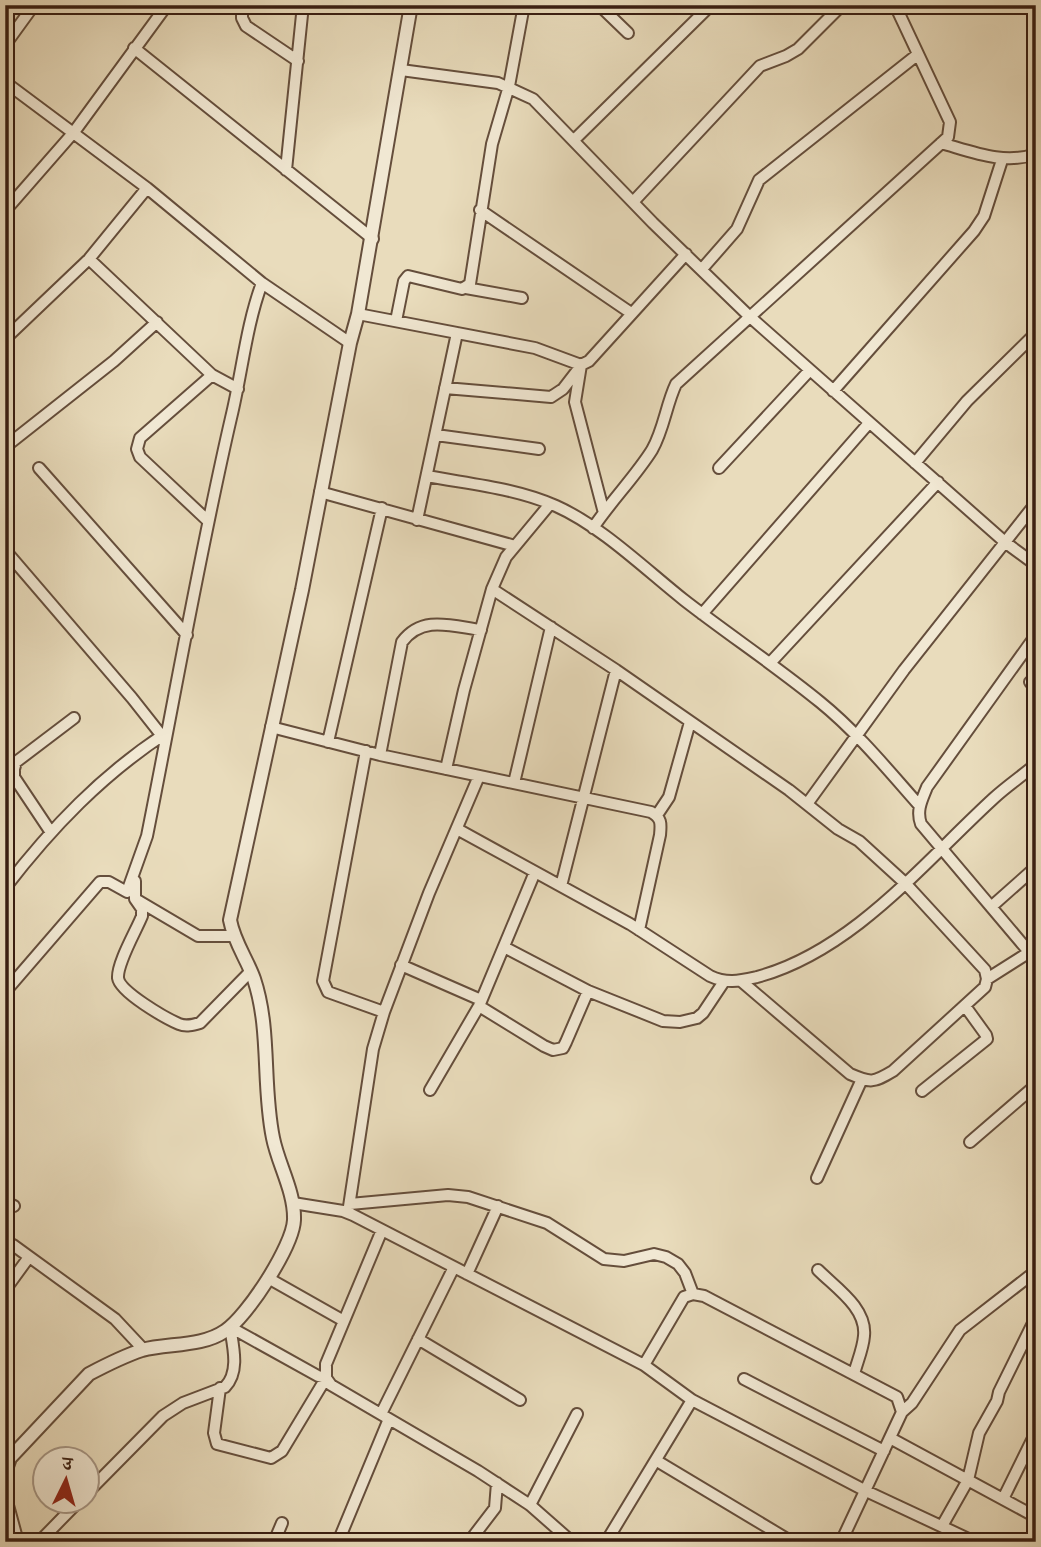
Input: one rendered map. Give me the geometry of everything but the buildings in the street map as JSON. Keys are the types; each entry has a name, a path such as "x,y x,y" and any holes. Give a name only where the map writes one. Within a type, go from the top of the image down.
{"street":[{"path":"5,45 34,5"},
{"path":"5,211 74,132 167,5"},
{"path":"242,5 242,18 246,26 298,61"},
{"path":"286,170 303,5"},
{"path":"5,1472 10,1458 89,1374 144,1350 207,1339 223,1333 268,1278 290,1236 294,1221 293,1203 272,1137 266,1084 264,1026 250,972 233,936 230,920 302,590 320,492 334,437 350,343 373,239 411,5"},
{"path":"467,288 470,284 492,145 509,86 524,5"},
{"path":"599,5 628,33"},
{"path":"575,140 711,5"},
{"path":"633,202 760,66 786,57 798,49 842,5"},
{"path":"593,528 653,449 676,384 948,137 950,122 895,5"},
{"path":"134,48 373,239"},
{"path":"702,269 737,229 759,180 917,55"},
{"path":"401,70 509,86 533,99 749,316 1006,543 1036,565"},
{"path":"5,82 147,188 262,283 350,343"},
{"path":"941,144 1002,160 1026,158 1036,154"},
{"path":"833,391 974,231 984,216 1002,160"},
{"path":"5,339 89,259 147,188"},
{"path":"480,211 631,313"},
{"path":"445,388 551,397 564,389 581,365 589,361 686,254"},
{"path":"89,259 212,375 238,389"},
{"path":"396,321 404,281 408,276 462,289 522,298"},
{"path":"5,992 100,882 109,882 127,892 135,875 147,836 164,734 187,635 207,520 238,389 251,316 262,283"},
{"path":"358,314 535,348 581,365"},
{"path":"5,447 114,361 157,322"},
{"path":"417,520 457,333"},
{"path":"915,463 967,401 1036,333"},
{"path":"581,365 575,402 604,513"},
{"path":"719,468 810,370"},
{"path":"207,520 141,457 137,449 140,438 212,375"},
{"path":"702,614 869,423"},
{"path":"436,435 539,449"},
{"path":"39,468 187,635"},
{"path":"426,476 534,497 593,528 702,614 771,662 822,703 857,736 919,806"},
{"path":"771,662 937,482"},
{"path":"320,492 515,547"},
{"path":"807,804 904,670 1036,503"},
{"path":"446,769 492,589 506,557 550,504"},
{"path":"328,742 382,508"},
{"path":"5,550 164,734"},
{"path":"492,589 617,670 807,804 838,829 859,841 905,883 985,970 987,979 985,987 965,1006 893,1072 877,1081 850,1074 741,981"},
{"path":"380,755 402,642 411,630 426,624 481,629"},
{"path":"514,783 551,628"},
{"path":"987,979 1033,951 990,907 921,824 919,806 927,787 1036,635"},
{"path":"561,886 617,670"},
{"path":"50,831 9,771 16,762 74,718"},
{"path":"657,815 669,797 690,722"},
{"path":"271,727 380,755 657,815 661,822 660,835 639,930"},
{"path":"5,888 50,831 84,796 124,761 164,734"},
{"path":"366,751 323,981 328,992 384,1012"},
{"path":"457,829 639,930 723,982 741,981 783,970 800,962 865,919 995,797 1036,764"},
{"path":"349,1209 373,1049 384,1012 429,893 479,776"},
{"path":"990,907 1036,867"},
{"path":"430,1090 480,1003 536,872"},
{"path":"135,875 135,899 142,909 142,916 119,968 118,980 123,990 179,1024 191,1026 200,1023 250,972"},
{"path":"135,899 198,936 233,936"},
{"path":"504,947 588,991 663,1021 680,1022 697,1018 723,982"},
{"path":"401,965 480,1003 554,1050 563,1048 588,991"},
{"path":"922,1091 987,1039 965,1006"},
{"path":"817,1178 862,1079"},
{"path":"970,1142 1031,1089 1036,1103"},
{"path":"293,1203 349,1209 448,1195 498,1206 547,1223 604,1259 624,1261 653,1254 666,1257 678,1264 685,1273 692,1294"},
{"path":"467,1274 498,1206"},
{"path":"349,1209 382,1230 644,1366 692,1400 866,1491 975,1542"},
{"path":"220,1388 214,1433 217,1444 271,1458 282,1451 326,1378 326,1364 382,1230"},
{"path":"13,1245 115,1319 144,1350"},
{"path":"5,1290 29,1257"},
{"path":"338,1542 385,1416 418,1339 454,1267"},
{"path":"818,1270 860,1312 864,1338 853,1374"},
{"path":"841,1542 902,1412 912,1402 960,1330 1036,1271"},
{"path":"268,1278 344,1321"},
{"path":"644,1366 684,1297 692,1294 704,1296 897,1397 902,1412"},
{"path":"942,1527 968,1480 979,1433 1036,1317"},
{"path":"230,1327 326,1378 331,1385 497,1483 530,1504 572,1542"},
{"path":"102,1478 163,1416 183,1403 229,1382 234,1364 230,1327"},
{"path":"418,1339 520,1400"},
{"path":"744,1379 884,1451"},
{"path":"606,1542 692,1400"},
{"path":"530,1504 577,1414"},
{"path":"1003,1499 1036,1432"},
{"path":"890,1438 1036,1517"},
{"path":"657,1461 792,1542"},
{"path":"469,1542 495,1508 497,1483"},
{"path":"5,1498 17,1542"},
{"path":"38,1542 64,1516"},
{"path":"274,1542 282,1523"}]}
